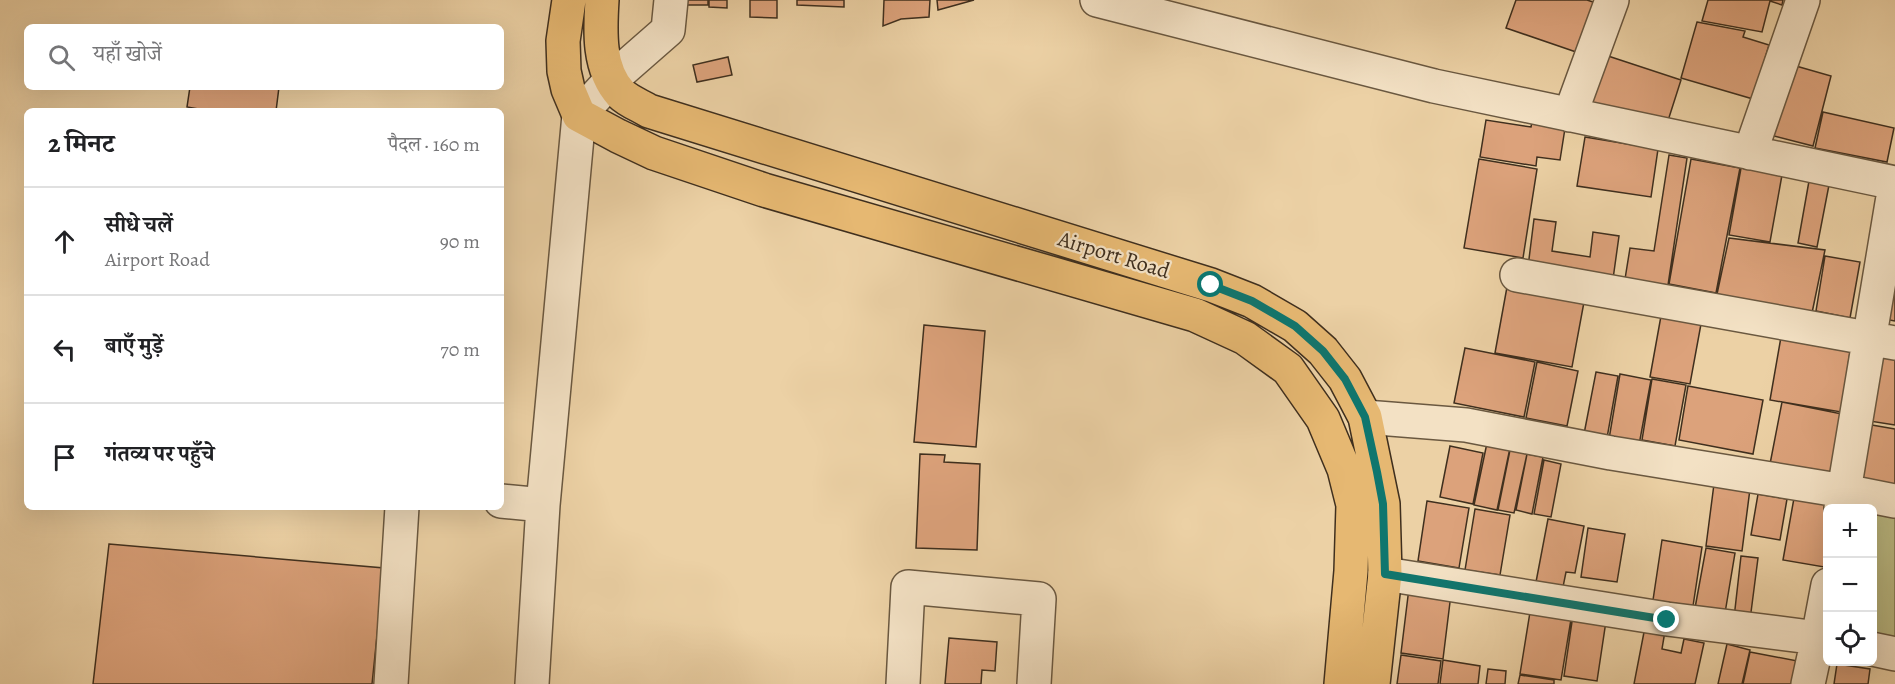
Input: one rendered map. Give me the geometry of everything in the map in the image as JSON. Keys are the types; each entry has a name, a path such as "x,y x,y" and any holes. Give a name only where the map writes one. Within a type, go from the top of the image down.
{"main road":[{"path":"569,0 563,41 564,70 568,89 579,115"},
{"name":"Airport Road","path":"602,0 600,37 605,62 612,79 622,94 649,111 1200,282 1252,301 1295,326 1323,351 1345,379 1365,417 1383,504 1385,574 1373,684"},
{"name":"Airport Road","path":"579,115 654,153 753,186 1195,315 1245,338 1288,369 1323,419 1344,469 1353,505 1352,571 1341,684"}],"street":[{"path":"532,684 543,505 579,115 612,79 668,30 671,0"},
{"path":"1097,0 1422,83 1895,184 1883,341 1843,500"},
{"path":"1570,115 1612,0"},
{"path":"1750,153 1803,0"},
{"path":"1517,275 1883,341"},
{"path":"1365,417 1466,425 1843,500 1895,501"},
{"path":"504,501 543,505"},
{"path":"391,684 402,510"},
{"path":"1385,574 1667,620 1823,639 1808,684"},
{"path":"903,684 908,587 1039,599 1034,684"},
{"path":"1877,651 1895,654"}],"shaded area":[{"path":"1877,511 1895,514 1895,644 1877,641"}],"building":[{"path":"686,0 708,0 708,5 686,5"},
{"path":"709,0 727,0 727,8 709,7"},
{"path":"750,0 777,0 777,18 750,17"},
{"path":"797,0 844,0 844,7 797,5"},
{"path":"884,0 930,0 929,17 901,19 883,26"},
{"path":"937,0 974,0 938,10"},
{"path":"1516,0 1587,0 1596,3 1579,53 1506,28"},
{"path":"1708,0 1783,0 1782,5 1770,1 1762,32 1702,21"},
{"path":"1697,22 1745,31 1743,37 1769,45 1753,99 1681,78"},
{"path":"1602,54 1681,80 1665,130 1586,105"},
{"path":"728,57 732,75 697,82 693,65"},
{"path":"1789,64 1831,76 1813,146 1770,135"},
{"path":"190,90 279,90 276,108 187,107"},
{"path":"1823,112 1894,128 1887,162 1815,148"},
{"path":"1533,117 1566,122 1560,160 1537,157 1536,166 1480,157 1486,120 1531,127"},
{"path":"1585,137 1658,149 1651,197 1577,186"},
{"path":"1669,155 1687,158 1668,285 1625,279 1630,248 1654,251"},
{"path":"1479,159 1537,169 1523,258 1464,248"},
{"path":"1691,159 1740,168 1716,293 1669,284"},
{"path":"1741,168 1782,175 1770,242 1729,235"},
{"path":"1809,181 1829,185 1817,247 1798,243"},
{"path":"1534,219 1556,222 1552,251 1590,257 1593,232 1619,236 1613,279 1528,267"},
{"path":"1729,238 1825,250 1812,313 1717,294"},
{"path":"1825,256 1860,262 1850,318 1816,311"},
{"path":"1895,264 1895,321 1884,319"},
{"path":"1507,287 1584,302 1572,367 1495,353"},
{"path":"1661,316 1701,324 1690,384 1650,377"},
{"path":"924,325 985,331 976,447 914,442"},
{"path":"1781,337 1850,352 1841,412 1770,400"},
{"path":"1465,348 1535,362 1524,417 1454,403"},
{"path":"1875,355 1895,358 1895,425 1863,420"},
{"path":"1537,362 1578,371 1567,426 1526,418"},
{"path":"1596,372 1618,376 1607,438 1584,434"},
{"path":"1620,374 1651,380 1639,445 1609,439"},
{"path":"1652,379 1686,385 1675,446 1642,440"},
{"path":"1688,386 1763,400 1753,454 1679,440"},
{"path":"1782,402 1842,414 1830,475 1770,464"},
{"path":"1866,424 1895,429 1895,489 1856,482"},
{"path":"1487,443 1510,448 1497,510 1474,505"},
{"path":"1450,446 1483,453 1473,504 1440,497"},
{"path":"1510,450 1527,454 1514,513 1498,510"},
{"path":"920,454 945,455 944,462 980,464 977,550 916,548"},
{"path":"1527,454 1543,457 1532,514 1516,510"},
{"path":"1544,460 1561,464 1551,517 1534,514"},
{"path":"1714,484 1750,489 1742,551 1706,546"},
{"path":"1758,494 1787,499 1780,540 1751,535"},
{"path":"1794,498 1829,504 1823,504 1823,567 1783,560"},
{"path":"1427,501 1469,508 1459,568 1418,561"},
{"path":"1475,509 1510,515 1500,575 1465,570"},
{"path":"1548,519 1584,526 1575,573 1566,572 1563,587 1536,582"},
{"path":"1588,528 1625,534 1617,582 1581,577"},
{"path":"1662,540 1702,547 1693,606 1653,600"},
{"path":"109,544 384,568 372,684 93,684"},
{"path":"1706,548 1735,553 1725,613 1695,608"},
{"path":"1741,556 1758,558 1750,620 1734,618"},
{"path":"1409,588 1451,594 1443,659 1401,653"},
{"path":"1531,606 1572,613 1561,680 1520,674"},
{"path":"1573,615 1606,621 1597,681 1564,676"},
{"path":"1645,627 1665,631 1662,649 1681,653 1684,639 1704,643 1695,684 1634,684"},
{"path":"949,638 997,642 995,671 982,670 981,684 945,684"},
{"path":"1727,644 1750,650 1742,684 1718,684"},
{"path":"1750,652 1808,663 1803,684 1743,684"},
{"path":"1401,655 1441,661 1438,684 1397,684"},
{"path":"1443,660 1480,666 1478,684 1440,684"},
{"path":"1837,666 1870,669 1868,684 1834,684"},
{"path":"1488,669 1506,671 1505,684 1486,684"},
{"path":"1520,675 1554,680 1554,684 1518,684"}],"route":[{"path":"1211,285 1252,301 1295,326 1323,351 1345,379 1365,417 1377,472 1383,504 1385,574 1667,620"}]}
